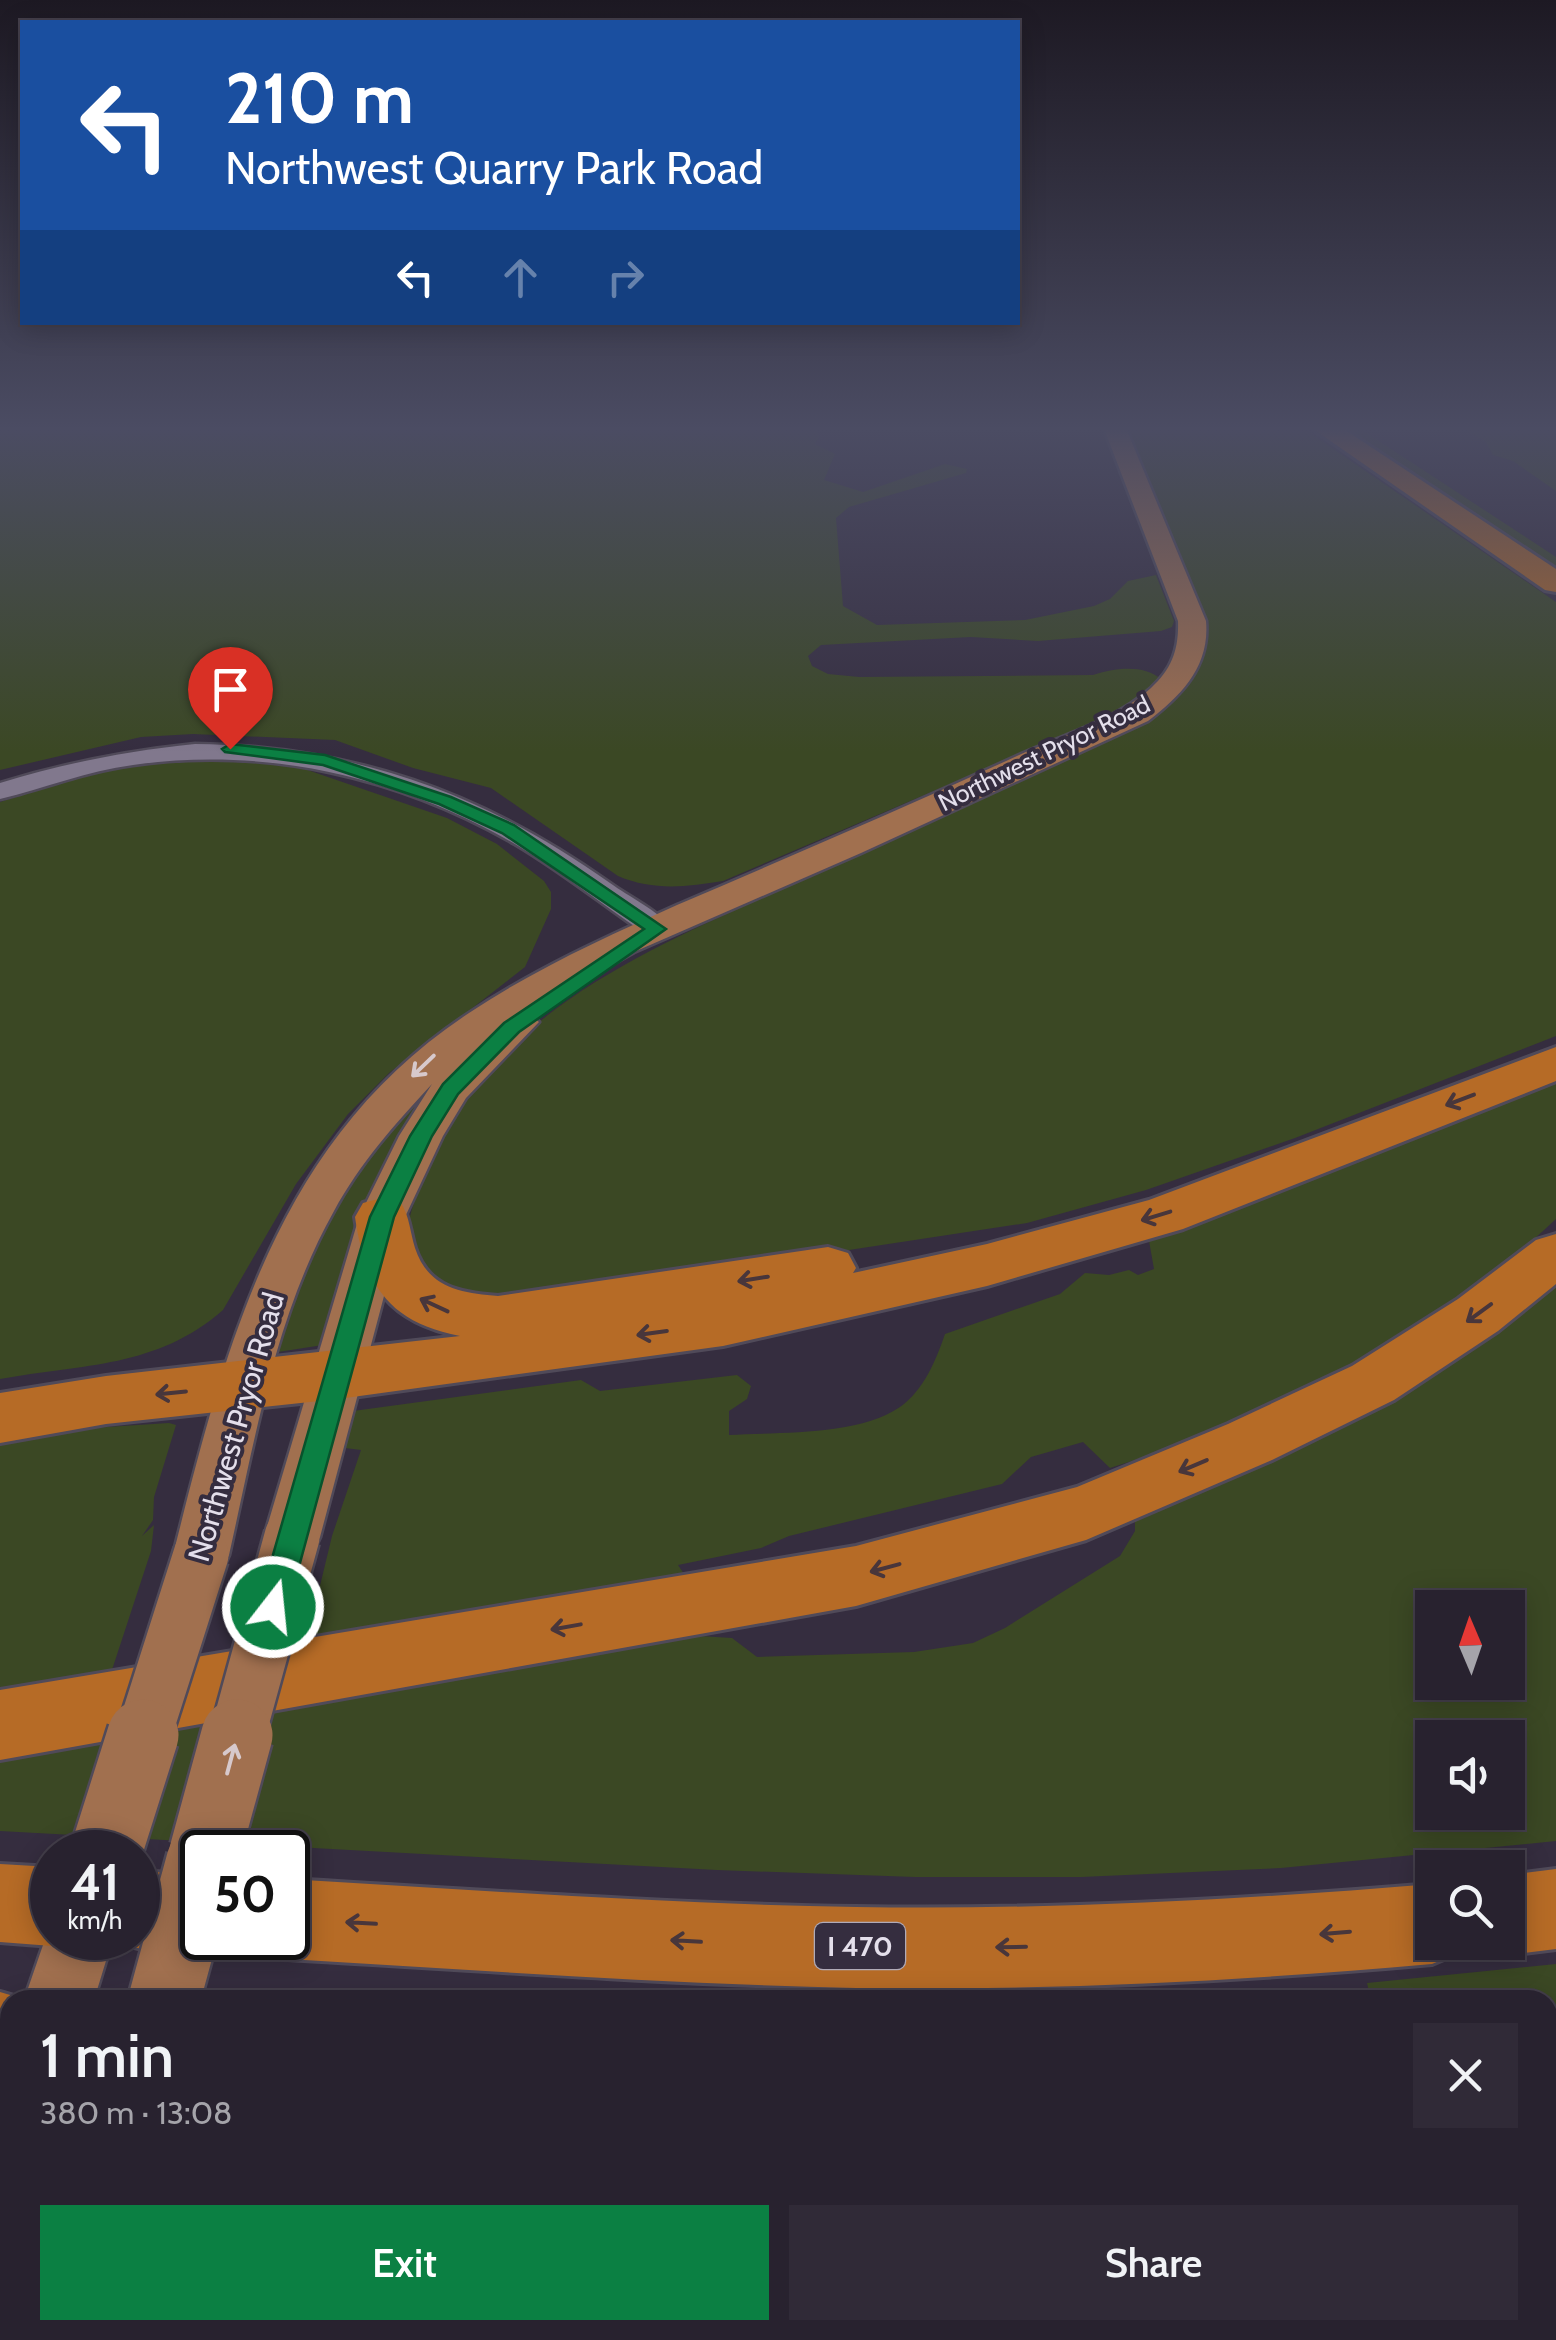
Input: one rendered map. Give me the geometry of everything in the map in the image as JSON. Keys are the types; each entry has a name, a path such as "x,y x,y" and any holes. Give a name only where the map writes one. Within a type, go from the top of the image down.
{"highway":[{"path":"1485,535 1556,583"},
{"path":"0,1418 106,1400 338,1375 723,1324 987,1265 1164,1214 1553,1064"},
{"path":"382,1217 386,1252 398,1280 420,1300 438,1310 498,1318 860,1263 1093,1235"},
{"path":"0,1725 856,1576 1086,1512 1250,1442 1373,1383 1478,1315 1556,1254"},
{"path":"0,1903 30,1905"},
{"path":"1525,1913 1556,1909"},
{"name":"I 470","path":"310,1920 729,1944 937,1948 1272,1938 1415,1925"}],"main road":[{"name":"Northwest Pryor Road","path":"113,1830 201,1555 242,1385 282,1268 315,1202 355,1143 407,1082 440,1051 528,990 1138,714 1176,680 1193,645 1192,621 1158,535"},
{"name":"Northwest Pryor Road","path":"211,1830 382,1217 421,1136 450,1089 512,1027 656,929"},
{"path":"167,1990 180,1942"},
{"path":"63,1990 72,1960"}],"street":[{"path":"0,790 89,764 174,751 274,751 325,760 445,800 508,829 656,929"}],"green space":[{"path":"0,535 837,535 843,606 877,625 1025,620 1094,606 1110,599 1128,581 1156,575 1174,621 1172,627 1161,631 1038,641 971,637 821,645 808,656 812,666 828,674 1093,675 1129,669 1147,671 1162,680 1098,721 723,881 657,886 618,876 491,788 413,768 335,740 193,734 141,737 0,770"},
{"path":"1171,535 1459,535 1556,602 1556,1036 1295,1138 1146,1190 1027,1223 500,1303 467,1303 414,1267 410,1216 429,1167 455,1114 489,1069 530,1029 576,995 678,937 1024,779 1171,700 1197,600"},
{"path":"1502,535 1523,535 1556,557 1556,571"},
{"path":"195,759 293,765 447,818 497,844 544,881 551,892 551,909 525,967 389,1073 348,1114 296,1184 223,1310 198,1329 145,1353 118,1361 0,1379 0,802 104,769"},
{"path":"496,1029 323,1345 278,1352 298,1271 390,1115"},
{"path":"1556,1074 1556,1219 1457,1300 1403,1336 1289,1398 1170,1448 1110,1468 1083,1442 1031,1457 1002,1484 789,1536 761,1548 678,1565 684,1574 305,1648 332,1536 361,1450 345,1448 353,1411 581,1380 600,1391 737,1375 751,1386 747,1399 729,1411 729,1435 818,1431 863,1423 900,1407 916,1392 945,1334 1060,1294 1085,1273 1109,1275 1129,1270 1138,1275 1154,1269 1148,1235"},
{"path":"1556,1271 1556,1841 1464,1850 1415,1850 1415,1855 1281,1868 1081,1877 915,1877 310,1848 310,1830 180,1830 180,1841 160,1840 160,1830 0,1831 0,1748 635,1632 732,1638 757,1657 914,1652 973,1643 1005,1628 1120,1556 1135,1531 1135,1512 1175,1503 1173,1492"},
{"path":"176,1425 154,1497 153,1520 142,1536 154,1525 151,1551 108,1682 0,1702 0,1439 60,1430"},
{"path":"1556,1964 1556,1990 1369,1990 1367,1983"}],"route":[{"path":"230,749 274,751 325,760 445,800 508,829 656,929 512,1027 450,1089 421,1136 382,1217 273,1607"}]}
